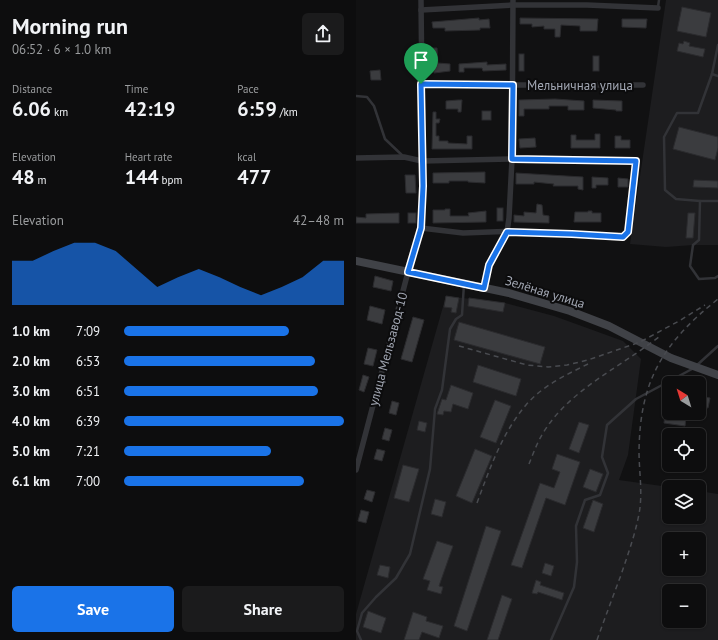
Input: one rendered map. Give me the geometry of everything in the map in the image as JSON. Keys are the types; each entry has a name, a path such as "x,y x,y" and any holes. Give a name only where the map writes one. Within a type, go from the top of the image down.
{"street":[{"name":"улица Мельзавод-10","path":"356,470 421,228 423,186 421,0"},
{"path":"421,10 513,3 658,8"},
{"path":"484,288 489,265 507,232 512,159 513,3"},
{"name":"Мельничная улица","path":"421,84 643,84"},
{"path":"356,158 404,157 422,161 512,159 636,161"},
{"path":"421,228 463,234 507,232 623,237"},
{"name":"Зелёная улица","path":"356,261 509,293 570,311 609,326 670,358 718,375"}],"lane":[{"path":"658,8 660,0"},
{"path":"718,44 712,74 698,113 677,113 664,137 665,190 676,199 718,201"},
{"path":"712,74 718,76"},
{"path":"356,96 367,97 374,106 385,139 404,157"},
{"path":"623,237 628,232 636,161"},
{"path":"700,201 699,240 692,244 690,266 699,279 714,278 718,276"},
{"path":"360,640 357,631 362,612 396,578 410,554 430,469 436,409 442,390 450,329 456,318 462,315 464,284"},
{"path":"551,640 574,587 577,562 576,526 585,500 600,494 608,473 602,457 607,425 636,399 695,367 718,346"}],"shaded area":[{"path":"666,0 718,0 718,245 666,247 630,244"},
{"path":"446,296 505,303 554,316 623,341 641,359 628,455 619,480 662,486 662,524 706,524 706,492 718,494 718,640 356,640 356,614"}],"building":[{"path":"682,7 711,13 706,37 677,31"},
{"path":"479,18 479,20 489,19 490,28 480,28 480,30 445,31 445,28 433,28 432,22"},
{"path":"520,18 598,19 597,31 580,31 580,26 561,25 560,37 555,37 555,29 544,29 544,26 532,27 532,24 520,24"},
{"path":"622,19 647,19 646,28 622,27"},
{"path":"684,41 690,43 689,46 705,49 703,57 677,51 679,43 683,44"},
{"path":"432,48 437,48 438,63 450,64 450,71 434,73"},
{"path":"519,54 524,54 524,71 519,71"},
{"path":"593,56 599,56 599,71 593,71"},
{"path":"487,62 487,65 506,64 506,70 483,71 482,68 464,68 464,72 459,72 459,64"},
{"path":"380,70 381,80 371,80 370,71"},
{"path":"555,99 584,101 584,110 568,110 568,106 549,106 549,109 524,109 524,116 519,116 519,100"},
{"path":"462,100 461,112 458,112 458,109 446,109 446,101"},
{"path":"593,100 622,101 622,111 593,108"},
{"path":"482,111 491,111 491,120 482,120"},
{"path":"433,112 436,112 436,119 440,119 439,123 436,123 436,136 439,136 439,141 467,144 467,136 472,136 472,149 432,149"},
{"path":"679,127 718,137 718,148 715,160 673,149"},
{"path":"595,134 600,134 600,148 571,148 571,135 576,135 576,140 595,140"},
{"path":"615,136 621,136 621,140 630,140 630,148 615,148"},
{"path":"535,138 536,147 520,148 519,139"},
{"path":"485,172 485,183 449,181 449,183 433,183 433,173"},
{"path":"516,173 583,177 583,190 578,189 578,186 553,186 554,184 534,182 534,184 516,184"},
{"path":"405,175 415,175 416,193 406,193"},
{"path":"592,177 608,178 608,185 596,185 596,188 592,188"},
{"path":"618,178 628,179 628,187 618,187"},
{"path":"694,180 718,181 718,188 693,187"},
{"path":"537,204 542,205 543,215 549,216 549,223 514,222 514,215 524,216 524,212 536,213"},
{"path":"497,208 503,208 503,221 497,221"},
{"path":"450,209 450,216 469,216 468,213 486,211 486,222 433,223 433,210"},
{"path":"592,211 592,213 601,213 601,222 574,222 575,212"},
{"path":"399,213 399,223 356,223 356,217 366,218 366,214"},
{"path":"408,213 416,213 416,223 408,223"},
{"path":"688,213 695,213 693,238 686,238"},
{"path":"375,276 393,281 391,291 373,287"},
{"path":"446,296 459,298 456,313 451,312 452,308 444,307"},
{"path":"469,298 505,303 503,312 468,306"},
{"path":"370,306 385,310 382,324 367,320"},
{"path":"413,317 424,320 412,362 401,359"},
{"path":"459,322 545,347 540,364 454,340"},
{"path":"368,348 377,350 373,366 364,364"},
{"path":"478,365 521,379 516,396 473,382"},
{"path":"363,375 369,377 364,392 359,390"},
{"path":"451,385 473,393 468,409 453,404 451,412 444,411 443,415 437,414 442,399 446,400"},
{"path":"706,397 710,398 708,408 706,408"},
{"path":"495,400 511,406 496,443 480,437"},
{"path":"392,401 399,403 396,415 389,413"},
{"path":"664,420 686,420 685,426 664,423"},
{"path":"419,421 427,423 425,432 417,430"},
{"path":"579,422 589,425 579,453 569,449"},
{"path":"385,428 392,430 389,441 382,439"},
{"path":"377,449 385,451 382,461 374,459"},
{"path":"475,449 492,456 472,503 456,496"},
{"path":"557,454 580,462 565,505 546,498 522,568 511,565 540,483 554,488 560,472 552,469"},
{"path":"403,465 419,469 409,502 394,498"},
{"path":"590,469 603,474 596,492 583,487"},
{"path":"367,490 375,492 372,502 364,499"},
{"path":"435,499 446,502 442,517 431,514"},
{"path":"593,500 603,504 594,532 583,528"},
{"path":"361,510 369,512 366,523 358,521"},
{"path":"486,526 501,531 467,631 454,626"},
{"path":"437,541 453,546 439,586 443,587 441,594 427,590 430,581 423,579"},
{"path":"545,563 554,566 551,576 542,573"},
{"path":"380,565 390,567 388,578 377,575"},
{"path":"536,580 541,582 540,585 564,593 562,600 538,592 537,594 532,593"},
{"path":"502,595 512,599 498,640 487,640"},
{"path":"368,611 386,618 381,633 363,627"},
{"path":"413,612 427,617 426,621 443,626 439,638 422,632 419,640 404,640"}],"railway":[{"path":"597,640 621,575 639,514 641,498 639,451 640,426 644,403 650,383 658,365 669,348 683,331 718,299"},
{"path":"459,346 527,365 548,367 567,365 588,360 640,342 705,305"},
{"path":"529,464 543,433 554,417 567,404 597,380 660,336"},
{"path":"477,503 497,451 510,427 526,405 548,386 590,363"}],"route":[{"path":"421,84 513,85 512,159 636,161 628,232 623,237 517,231 507,232 493,255 489,265 484,288 408,272 421,228 423,186 421,84"}]}
